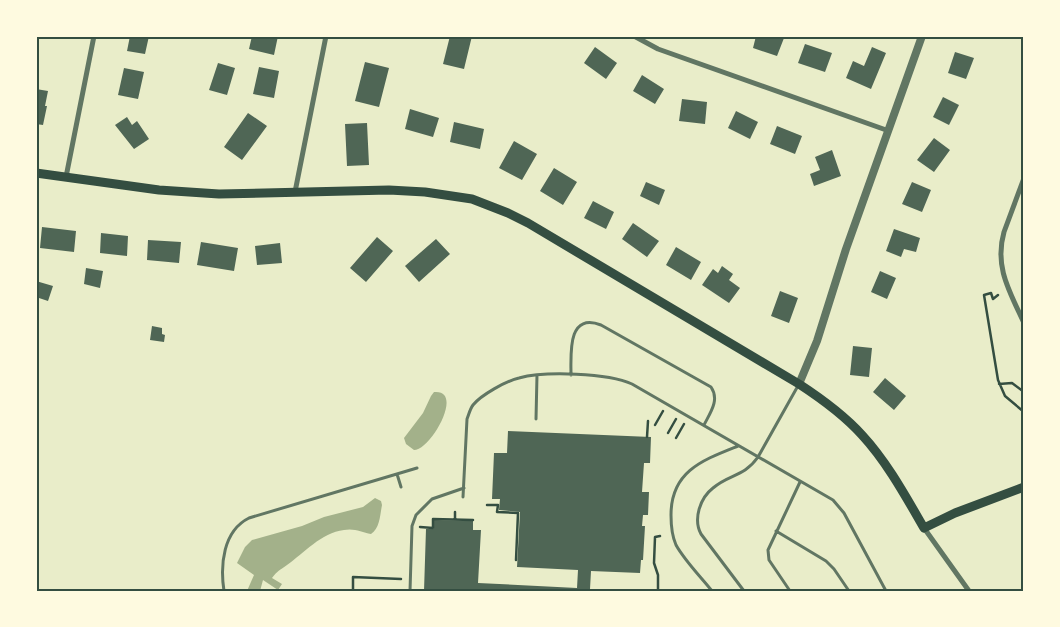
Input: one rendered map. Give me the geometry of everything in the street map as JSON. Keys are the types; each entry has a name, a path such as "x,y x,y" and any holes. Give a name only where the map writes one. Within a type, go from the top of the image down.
{"main road":[{"path":"36,173 159,190 220,194 389,190 425,192 453,195 489,205 528,223 799,384 833,408 862,435 881,459 924,528 955,513 1024,487"}],"street":[{"path":"66,177 94,36"},
{"path":"295,192 326,36"},
{"path":"634,36 658,49 889,131"},
{"path":"799,384 817,341 846,249 922,36"},
{"path":"1024,178 1004,232 1000,261 1004,279 1024,323"},
{"path":"924,528 969,591"}],"lane":[{"path":"571,375 574,333 587,322 601,325 711,387 715,395 715,401 704,426"},
{"path":"536,419 537,375"},
{"path":"463,497 467,419 471,408 485,395 508,382 537,375 601,375 617,378 632,384 800,482 826,495 841,509 886,591"},
{"path":"744,591 698,529 697,520 700,506 711,490 718,484 743,473 752,466 799,384"},
{"path":"712,591 676,544 671,521 673,499 683,477 695,466 712,456 738,445"},
{"path":"224,591 222,579 225,552 234,529 242,522 417,468"},
{"path":"397,474 401,487"},
{"path":"790,591 768,557 768,550 800,482"},
{"path":"410,591 412,527 416,514 427,503 438,496 464,488"},
{"path":"776,531 826,561 849,591"}],"path":[{"path":"998,295 993,299 991,293 984,295 996,376 1004,396 1024,412"},
{"path":"999,384 1012,383 1024,392"},
{"path":"655,425 667,404"},
{"path":"668,433 681,412"},
{"path":"676,438 689,417"},
{"path":"647,437 648,422"},
{"path":"487,505 498,505 497,512 518,513 516,560"},
{"path":"455,512 455,519"},
{"path":"412,527 433,528 433,519 473,520"},
{"path":"658,591 658,576 654,563 655,537 660,536"},
{"path":"353,591 353,577 410,580"}],"shaded area":[{"path":"434,392 443,394 446,400 446,409 442,420 429,441 414,450 406,444 404,438 423,413"},
{"path":"375,498 381,501 382,505 378,525 371,534 348,530 328,535 313,544 275,574 272,578 282,584 278,590 263,580 260,591 247,591 254,575 237,563 245,547 252,540 302,526 324,517 363,507"}],"building":[{"path":"130,36 149,36 145,54 127,51"},
{"path":"252,36 278,36 274,55 249,49"},
{"path":"450,36 472,36 464,69 443,64"},
{"path":"756,36 784,38 777,56 753,48"},
{"path":"805,44 832,53 825,72 798,63"},
{"path":"595,47 617,63 606,79 584,63"},
{"path":"872,47 886,53 871,89 846,78 853,61 864,66"},
{"path":"955,52 974,58 966,79 948,73"},
{"path":"365,62 389,68 379,107 355,101"},
{"path":"218,63 235,68 227,95 209,90"},
{"path":"259,67 279,71 274,98 253,94"},
{"path":"124,68 144,72 138,99 118,95"},
{"path":"642,75 664,89 655,104 633,91"},
{"path":"36,89 48,91 43,125 36,124"},
{"path":"943,97 959,105 949,125 933,117"},
{"path":"682,99 707,102 705,124 679,121"},
{"path":"410,109 439,118 433,137 405,129"},
{"path":"736,111 758,122 750,139 728,128"},
{"path":"248,113 267,126 242,160 224,147"},
{"path":"127,117 132,125 137,121 149,139 134,149 115,125"},
{"path":"454,122 484,129 480,149 450,142"},
{"path":"367,123 369,165 347,166 345,124"},
{"path":"777,126 802,136 795,154 770,144"},
{"path":"934,138 950,150 934,172 917,160"},
{"path":"514,141 537,154 522,180 499,168"},
{"path":"832,150 841,176 814,186 810,174 820,170 815,157"},
{"path":"554,168 577,182 563,205 540,191"},
{"path":"646,182 665,190 659,205 640,196"},
{"path":"912,182 931,190 922,212 902,204"},
{"path":"593,201 614,212 606,229 584,218"},
{"path":"633,223 659,241 647,257 622,239"},
{"path":"42,227 76,231 74,252 40,248"},
{"path":"894,229 920,238 916,252 904,249 901,257 886,251"},
{"path":"101,233 128,236 127,256 100,253"},
{"path":"377,237 393,251 366,282 350,268"},
{"path":"436,239 450,254 419,282 405,266"},
{"path":"148,240 181,242 179,263 147,260"},
{"path":"201,242 238,248 234,271 197,265"},
{"path":"280,243 282,263 257,265 255,246"},
{"path":"676,247 701,262 691,280 666,265"},
{"path":"722,266 733,274 729,280 740,288 729,303 702,285 713,269 718,273"},
{"path":"86,268 103,271 100,288 84,284"},
{"path":"880,271 896,278 887,299 871,292"},
{"path":"36,281 53,286 48,301 36,297"},
{"path":"780,291 798,298 789,323 771,316"},
{"path":"152,326 162,328 162,334 165,335 164,342 150,340"},
{"path":"853,346 872,348 869,377 850,375"},
{"path":"885,378 906,396 894,410 873,392"},
{"path":"508,431 651,437 650,463 644,463 642,492 649,492 648,515 643,515 642,526 645,526 643,560 641,560 640,573 591,571 590,589 599,589 599,591 424,591 426,529 434,529 434,520 473,521 473,530 481,530 478,583 577,588 578,570 517,567 520,512 499,510 500,499 492,499 494,453 507,453"}]}
